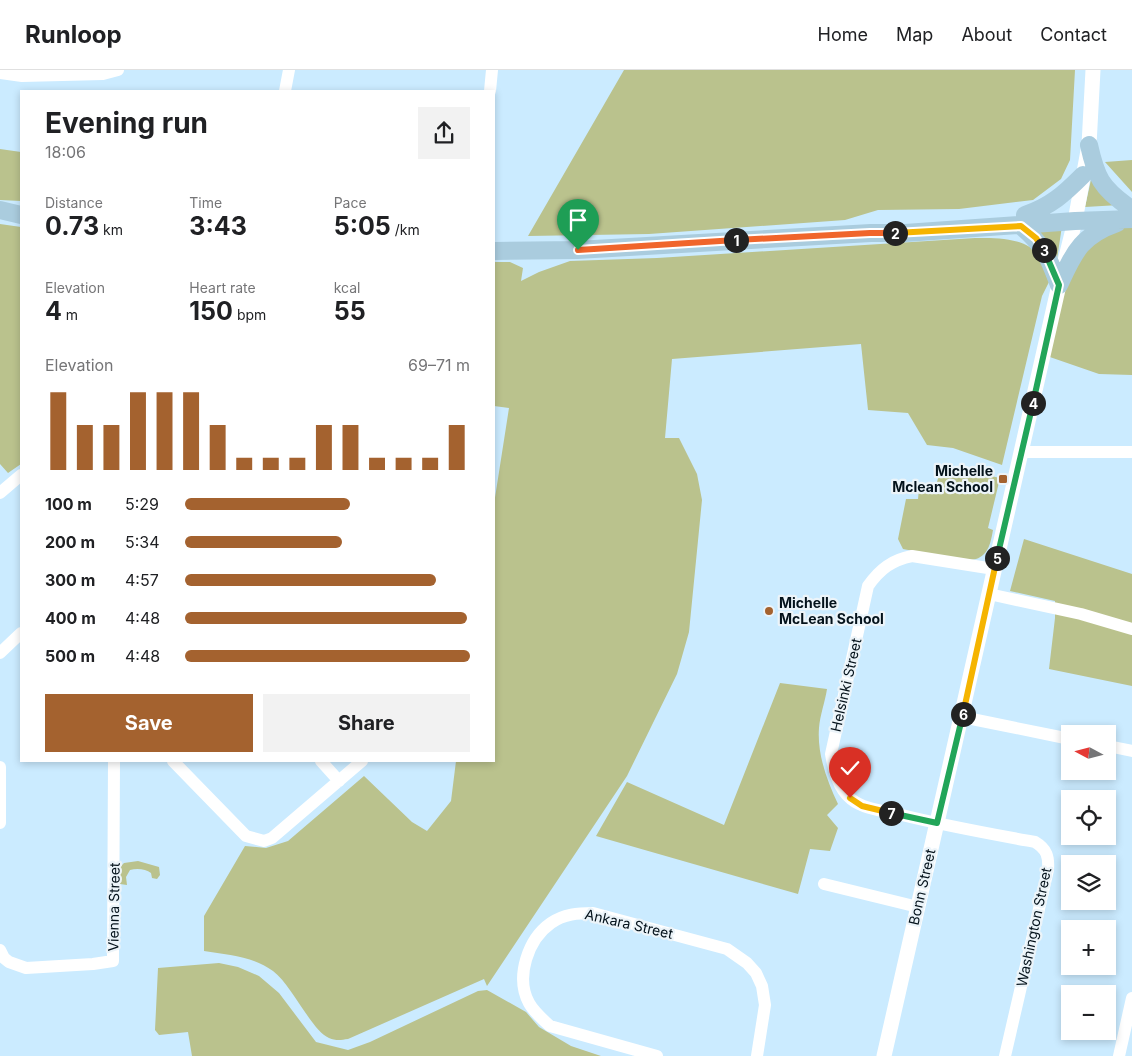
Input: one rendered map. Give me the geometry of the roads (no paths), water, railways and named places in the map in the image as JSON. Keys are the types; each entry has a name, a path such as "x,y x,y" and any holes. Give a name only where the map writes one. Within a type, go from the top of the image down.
{"main road":[{"path":"1089,145 1095,170 1104,186 1131,213"},
{"path":"1023,221 1058,200 1083,175"},
{"path":"499,250 578,250 870,233 904,226 1023,221 1131,213"},
{"path":"1059,285 1075,252 1082,243 1090,236 1131,213"},
{"path":"1023,221 1048,256 1059,285"}],"street":[{"path":"0,73 22,76 103,74 118,70"},
{"path":"284,90 289,70"},
{"path":"490,90 492,70"},
{"name":"Bonn Street","path":"884,1056 1076,216 1089,145 1092,70"},
{"path":"1021,452 1132,452"},
{"path":"0,493 20,476"},
{"name":"Helsinki Street","path":"937,823 862,806 850,798 840,786 834,771 831,754 868,586 877,574 899,559 912,556 994,569"},
{"path":"989,594 1081,614 1132,629"},
{"path":"0,653 20,634"},
{"path":"962,717 1061,736"},
{"path":"1116,748 1132,751"},
{"name":"Vienna Street","path":"0,950 4,958 9,962 26,968 114,961 114,762"},
{"path":"175,762 246,836 264,841 272,838 361,762"},
{"path":"322,762 338,781"},
{"path":"0,766 0,824"},
{"name":"Washington Street","path":"937,823 1035,842 1042,846 1046,852 1048,870 1005,1056"},
{"path":"824,884 918,907"},
{"name":"Ankara Street","path":"657,1056 550,1026 538,1016 528,1001 525,992 523,983 524,969 528,952 538,935 551,923 565,916 592,913 727,949 748,963 756,973 762,986 765,1005 756,1056"},
{"path":"1119,1056 1132,998"}],"place":[{"name":"Michelle Mclean School","path":"1003,479"},
{"name":"Michelle McLean School","path":"769,611"}]}
